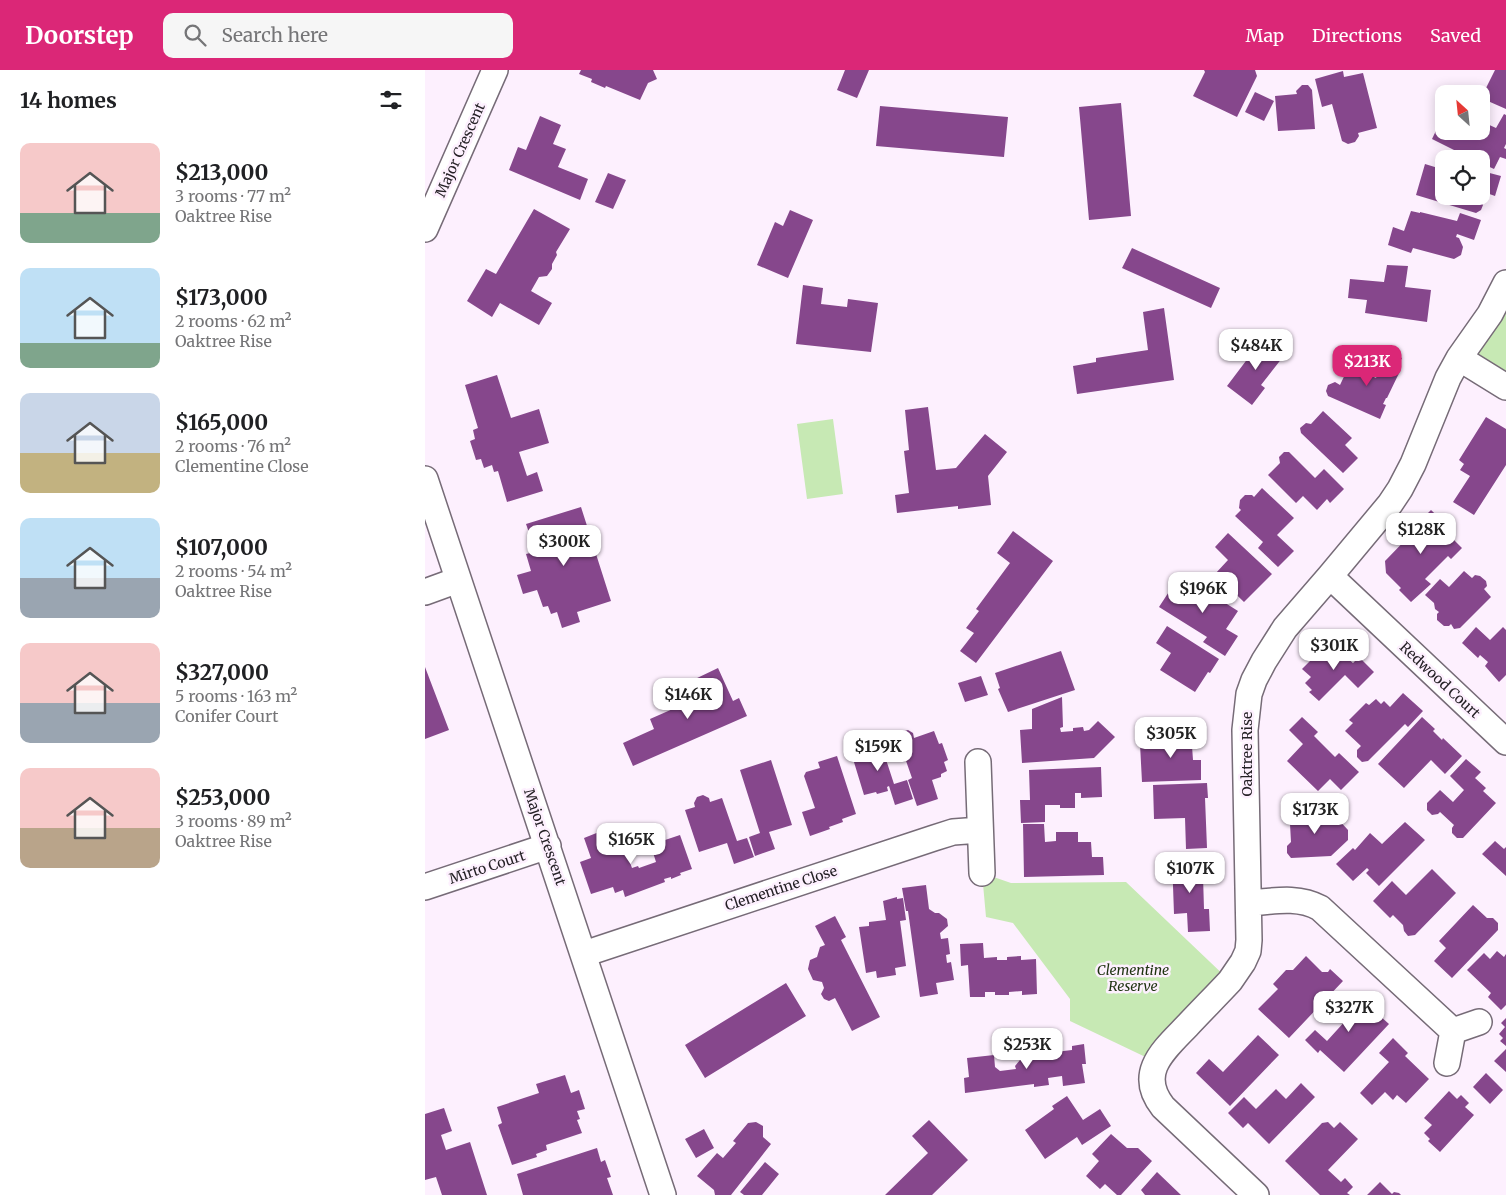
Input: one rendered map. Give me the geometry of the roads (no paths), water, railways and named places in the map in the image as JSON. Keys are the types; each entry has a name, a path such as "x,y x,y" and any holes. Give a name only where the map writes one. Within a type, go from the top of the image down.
{"street":[{"name":"Major Crescent","path":"425,229 495,70"},
{"name":"Oaktree Rise","path":"1256,1195 1163,1107 1157,1099 1151,1082 1152,1073 1161,1053 1230,981 1248,951 1250,903 1245,730 1249,694 1264,661 1285,628 1390,504 1400,489 1416,457 1447,378 1489,314 1506,283"},
{"path":"1459,358 1506,388"},
{"name":"Major Crescent","path":"425,479 663,1195"},
{"name":"Redwood Court","path":"1330,576 1506,742"},
{"path":"425,592 458,580"},
{"path":"978,762 983,873"},
{"name":"Clementine Close","path":"584,954 953,832 980,830"},
{"name":"Mirto Court","path":"425,888 548,846"},
{"path":"1250,903 1300,901 1320,908 1453,1031"},
{"path":"1453,1031 1479,1022"},
{"path":"1447,1063 1453,1031"}],"park label":[{"name":"Clementine Reserve","path":"1133,978"}]}
